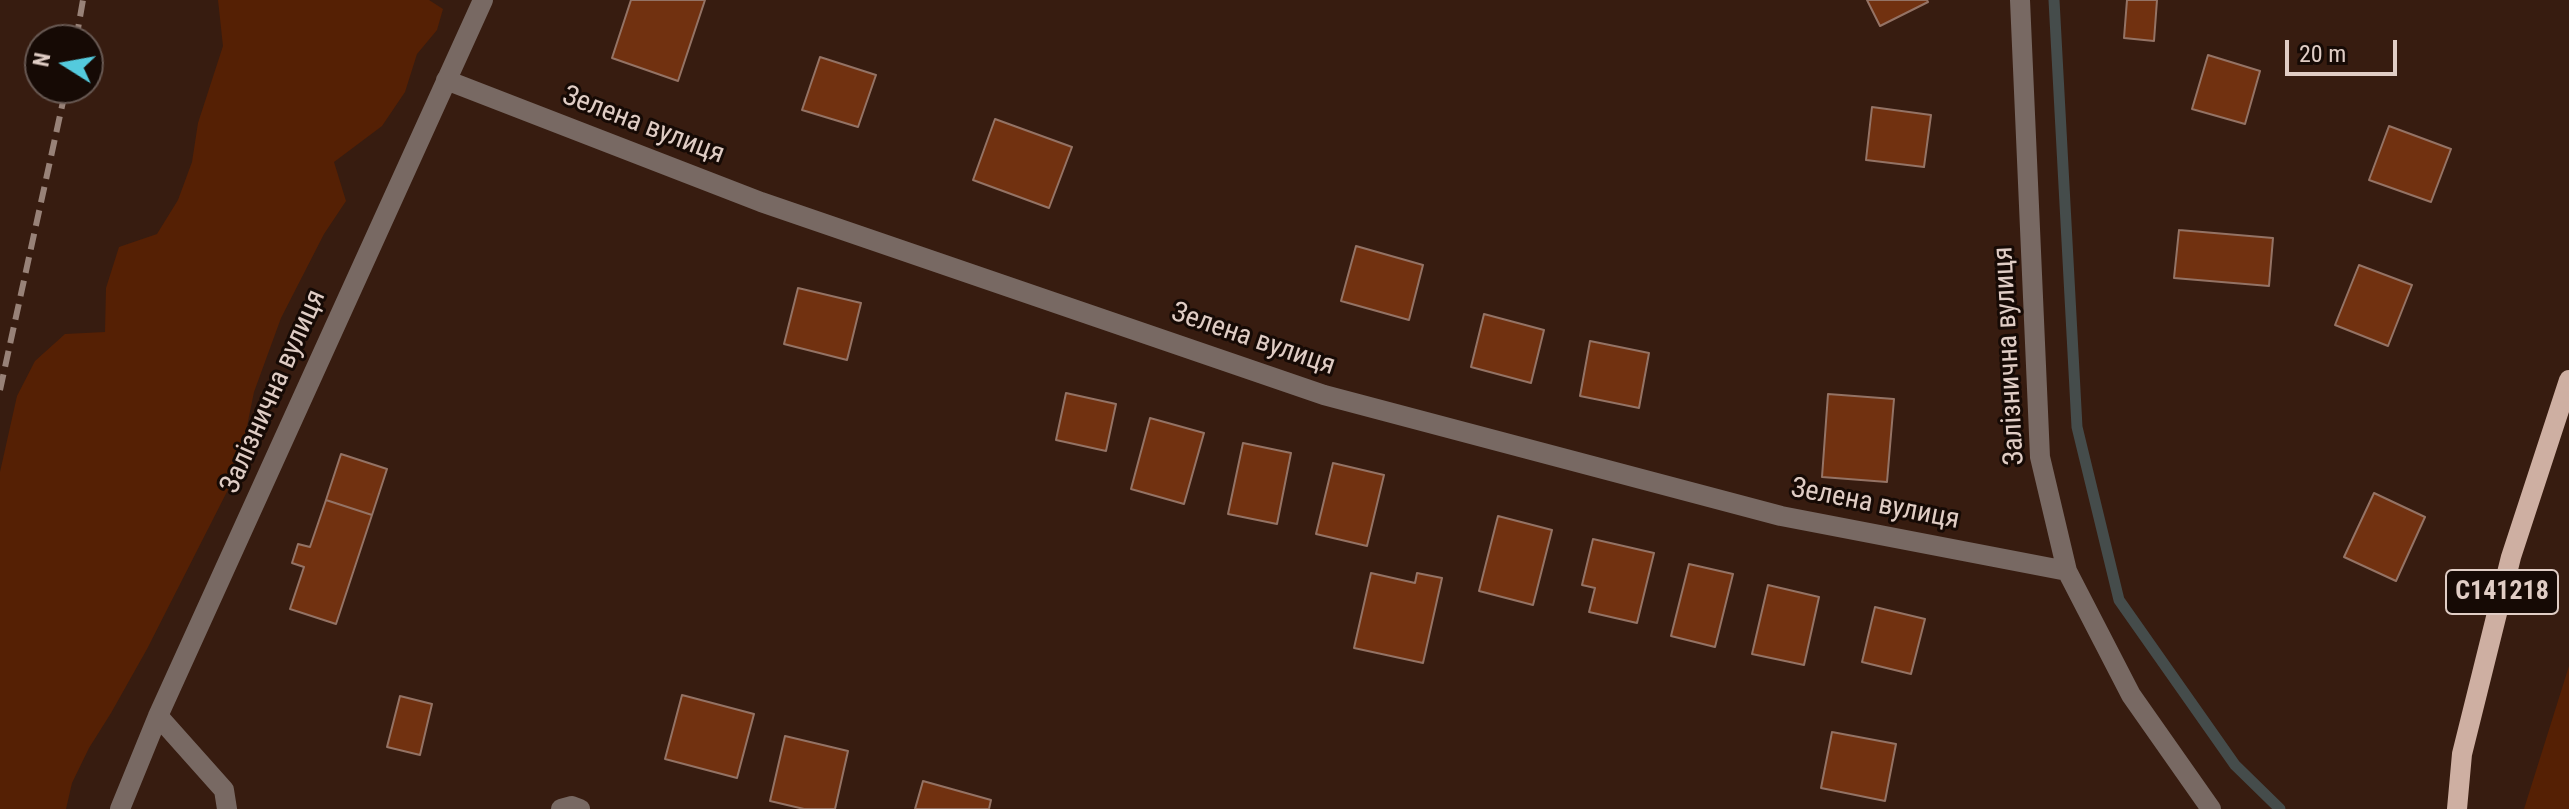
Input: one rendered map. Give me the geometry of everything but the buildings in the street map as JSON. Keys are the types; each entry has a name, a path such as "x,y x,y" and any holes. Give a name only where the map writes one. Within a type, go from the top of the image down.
{"main road":[{"name":"С141218","path":"2457,809 2462,754 2511,557 2569,380"}],"street":[{"name":"Залізнична вулиця","path":"120,809 158,716 483,0"},
{"name":"Залізнична вулиця","path":"2020,0 2040,457 2067,571 2131,695 2211,809"},
{"name":"Зелена вулиця","path":"446,80 761,202 1324,395 1781,516 2067,571"},
{"path":"158,716 224,790 227,809"},
{"path":"561,809 572,806 580,809"}],"shaded area":[{"path":"218,0 429,0 443,9 437,30 417,54 405,92 382,126 334,162 346,201 324,234 281,318 254,392 238,470 147,649 89,748 72,783 66,809 0,809 0,472 17,396 35,361 65,334 105,332 106,288 119,247 157,234 178,200 192,162 198,123 223,46"},
{"path":"2569,666 2569,809 2524,809"}],"waterway":[{"path":"2054,0 2077,427 2119,600 2235,765 2280,809"}],"railway":[{"path":"79,24 83,0"},
{"path":"0,390 63,104"}]}
